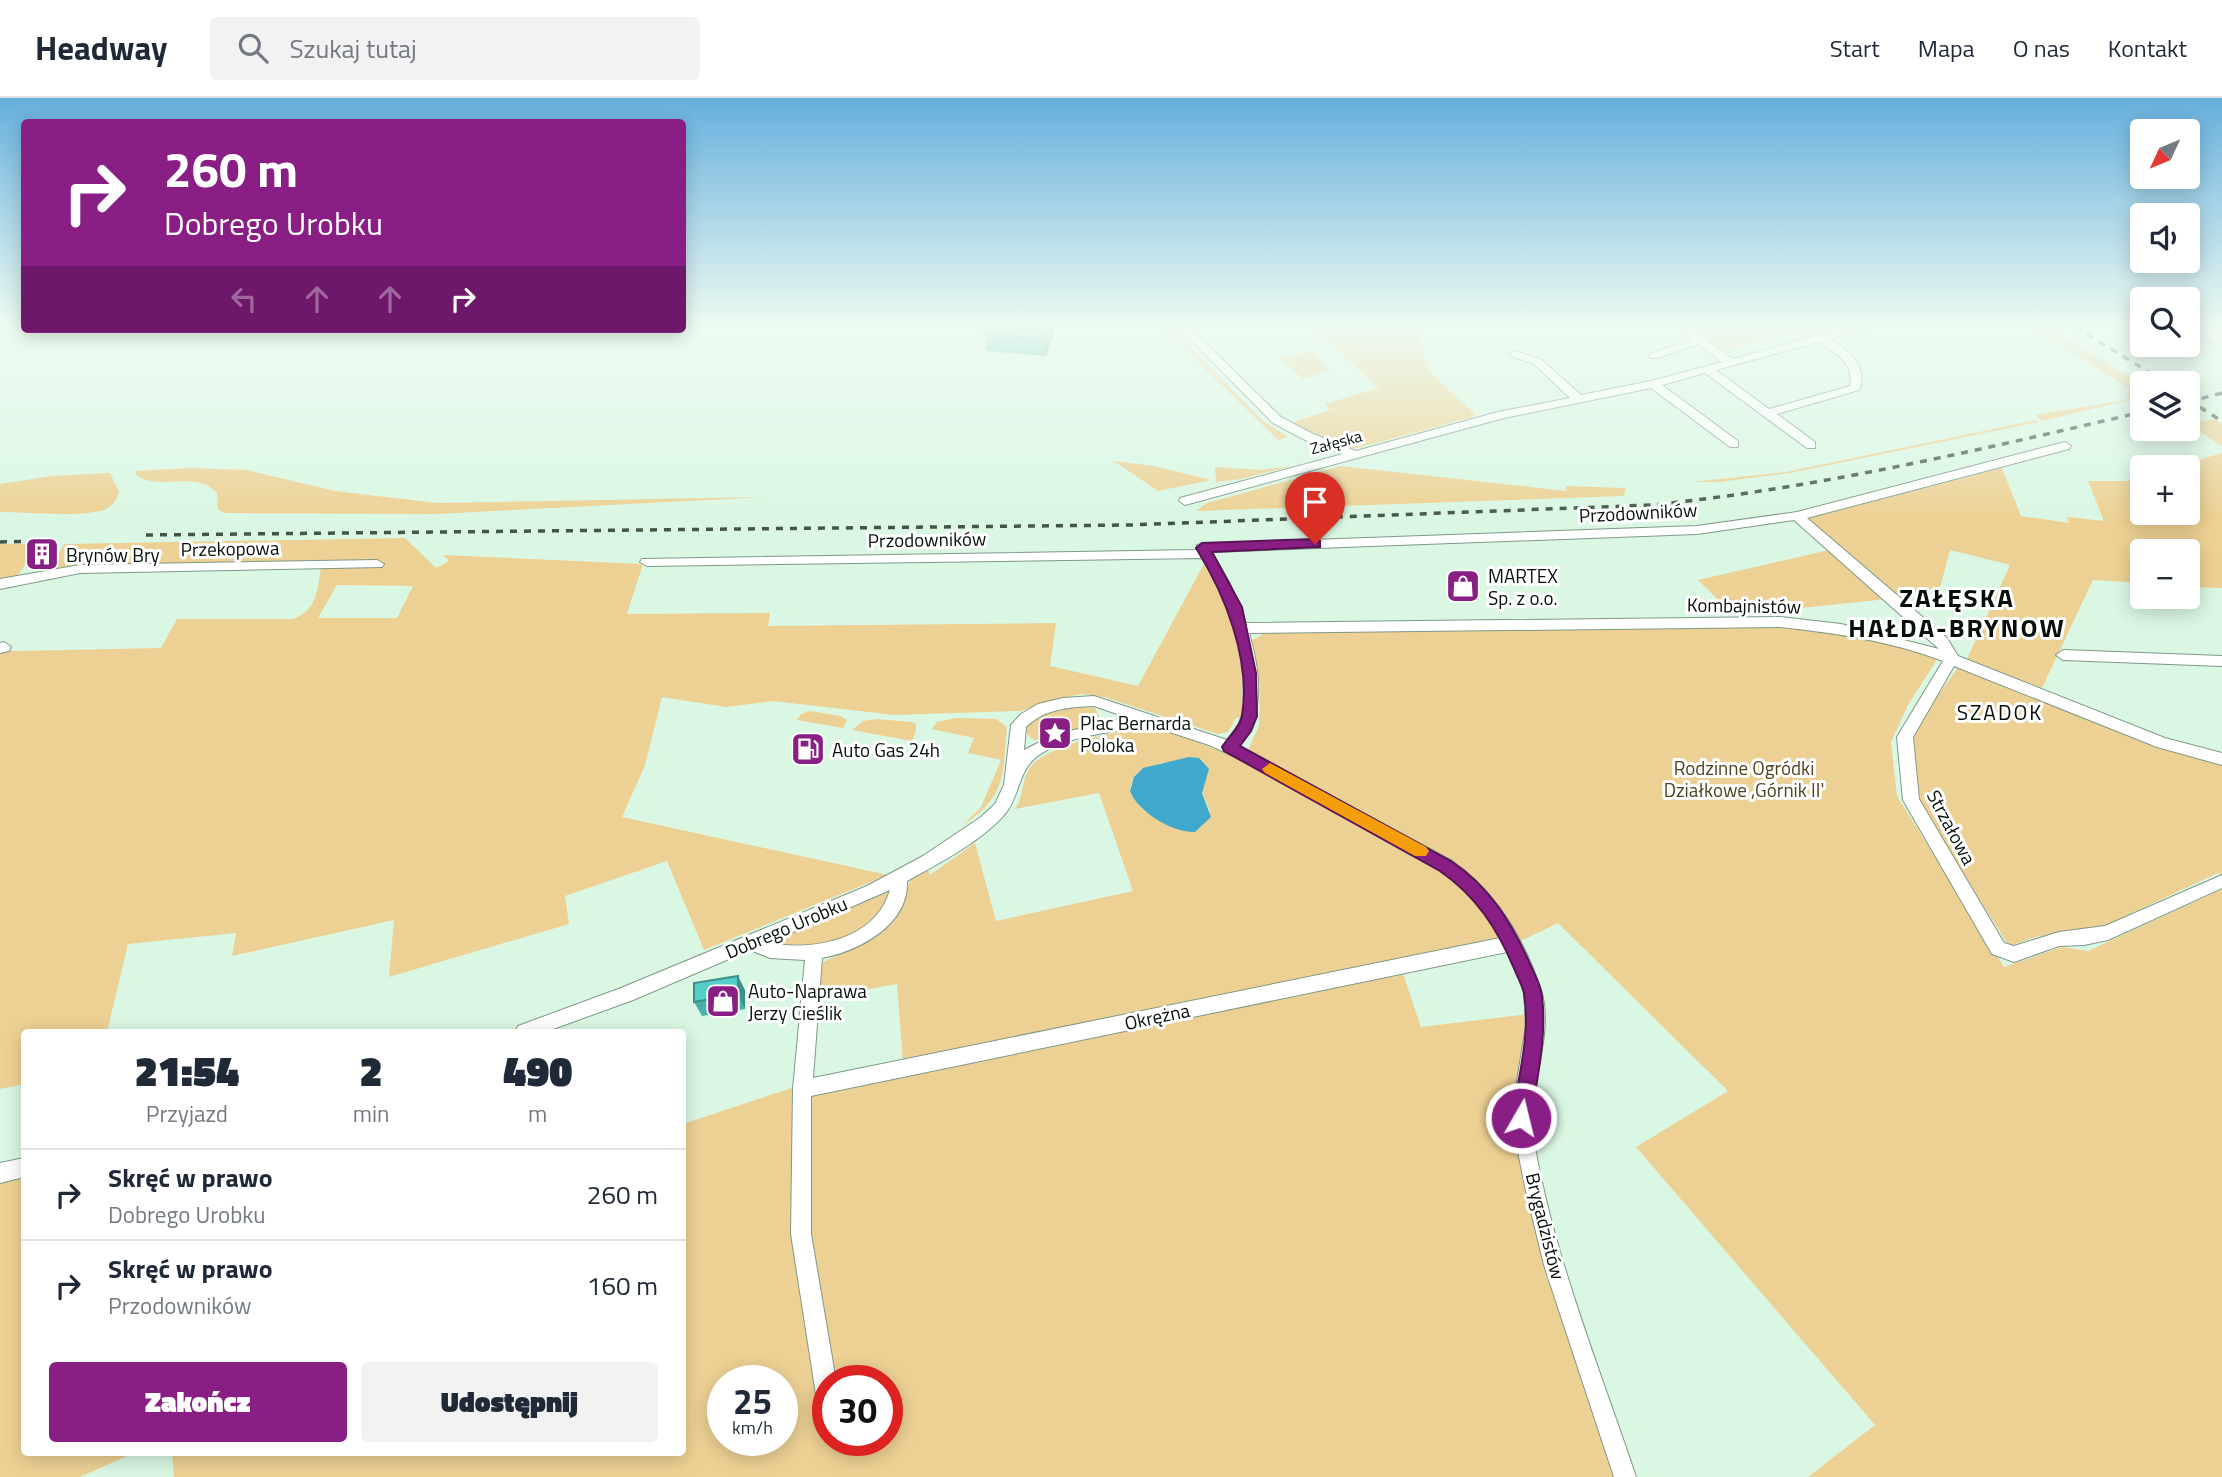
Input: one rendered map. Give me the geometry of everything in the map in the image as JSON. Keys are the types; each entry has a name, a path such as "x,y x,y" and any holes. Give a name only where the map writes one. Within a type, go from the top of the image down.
{"street":[{"path":"1248,391 1277,420 1309,437 1356,455"},
{"path":"1570,391 1578,399"},
{"name":"Załęska","path":"1185,500 1502,415 1616,391"},
{"path":"1663,391 1734,444"},
{"path":"1737,391 1811,445"},
{"path":"1768,414 1844,391"},
{"name":"Przodowników","path":"647,562 1205,551 1697,530 1797,516 2065,446"},
{"path":"1797,516 1942,642 1952,658"},
{"path":"1049,743 1033,742 1018,733 1019,725 1034,713 1072,701 1094,701 1230,747 1245,727 1251,696 1241,628 1231,597 1205,551"},
{"name":"Przekopowa","path":"0,584 80,569 377,564"},
{"name":"Kombajnistów","path":"1241,628 1780,622 1841,629 1952,658 2162,743 2222,759"},
{"path":"2063,655 2222,661"},
{"name":"Strzałowa","path":"1952,658 1905,737 1911,800 1998,949 2014,954 2059,939 2108,933 2220,881"},
{"path":"1094,701 1103,708 1106,715 1098,729"},
{"name":"Dobrego Urobku","path":"532,1029 627,994 898,879 993,817 1006,799 1014,775 1027,756 1049,743 1098,729 1150,719"},
{"name":"Dobrego Urobku","path":"1014,775 1013,760 1018,733"},
{"name":"Brygadzistów","path":"1230,747 1386,832 1463,878 1492,908 1512,943 1533,992 1535,1026 1521,1118 1554,1265 1625,1477"},
{"path":"751,942 775,952 814,953 846,947 876,927 897,896 898,879"},
{"name":"Okrężna","path":"802,1088 1512,943"},
{"path":"814,953 802,1088 801,1234 822,1365"},
{"path":"0,1173 21,1169"}],"green space":[{"path":"1228,391 1233,391 1261,419 1288,437 1278,440"},
{"path":"1368,391 1450,391 1476,416 1353,449 1290,423 1330,410 1325,404"},
{"path":"2130,391 2130,400 2042,421 2035,415 2121,401 2129,398 2127,392"},
{"path":"2214,419 2222,424 2222,446 2200,432 2200,422"},
{"path":"2036,420 2039,422 1790,473 1719,482 1691,482 1786,472"},
{"path":"2222,453 2222,588 2200,587 2200,539 2130,539 2130,582 2093,580 2041,690 1967,659 2010,565 1950,550 1940,588 1892,595 1806,519 2002,468 2021,516 2069,523 2067,517 2104,521 2088,481 2130,480 2130,525 2200,525 2200,460"},
{"path":"1114,461 1154,466 1211,480 1158,491"},
{"path":"1292,466 1241,479 1216,482 1215,467 1260,470"},
{"path":"1341,466 1566,491 1566,486 1626,488 1623,496 1196,511 1207,503"},
{"path":"191,468 247,470 335,491 437,503 766,497 436,514 224,513 218,509 217,493 199,482 155,482 136,475 136,471"},
{"path":"110,473 119,492 111,506 106,509 69,514 0,512 0,484 52,476"},
{"path":"405,538 436,568 449,561 443,555 643,564 627,614 770,613 768,626 1056,623 1050,666 1138,686 1206,560 1234,626 1241,667 1243,713 1236,718 1228,732 1218,734 1104,697 1081,694 1021,711 894,715 773,701 726,707 662,697 645,765 622,817 888,875 704,950 667,861 565,896 569,924 389,977 394,920 232,956 236,933 128,944 108,1029 21,1029 21,1085 0,1089 0,649 161,648 177,619 293,619 302,615 312,604 322,563 81,564 51,569 64,544","holes":["337,585 413,586 397,618 318,618"]},
{"path":"0,544 38,544 17,577 0,581"},
{"path":"1829,550 1887,599 1734,615 1698,580"},
{"name":"Rodzinne Ogródki Działkowe ,Górnik II'","path":"1787,628 1847,633 1938,658 1908,705 1891,742 1897,796 2004,967 2062,947 2088,951 2222,889 2222,1477 1808,1477 1875,1425 1636,1147 1728,1091 1558,923 1519,942 1493,899 1469,876 1254,754 1249,748 1259,726 1260,687 1252,640 1261,636 1261,631"},
{"path":"1959,666 2160,748 2222,763 2222,876 2218,873 2106,925 2070,934 2039,936 2009,946 1916,801 1909,748 1926,712"},
{"path":"1071,706 1095,708 1100,718 1079,730 1049,738 1034,740 1025,732 1025,727 1041,715"},
{"path":"810,711 840,716 847,720 843,728 797,720 801,714"},
{"path":"956,718 996,719 1007,727 1000,784 987,805 962,826 981,807 1001,760 968,753 974,738 932,729 937,722"},
{"path":"876,719 916,724 912,741 852,730 863,721"},
{"path":"1140,728 1163,729 1238,758 1458,881 1499,930 1499,937 1495,941 903,1062 897,984 815,999 819,970 824,962 886,929 899,913 908,886 918,874 927,867 930,875 975,843 996,921 1133,891 1099,793 1015,809 1026,774 1038,760 1064,746","holes":["1173,762 1202,792 1210,812 1174,828 1143,809 1130,791 1131,784 1160,763"]},
{"path":"887,891 890,894 883,909 860,932 816,949 770,944 771,941"},
{"path":"1402,971 1421,1027 1529,1014 1516,1117 1614,1477 174,1477 172,1456 686,1456 686,1123 797,1086"},
{"path":"21,1176 21,1456 127,1456 80,1477 0,1477 0,1180"}],"water":[{"path":"1189,757 1199,758 1209,769 1202,793 1211,817 1195,832 1177,829 1157,820 1140,806 1130,791 1134,777 1143,768"}],"building":[{"path":"738,976 738,994 694,1002 694,983"}],"railway":[{"path":"2200,399 2222,393"},
{"path":"2200,407 2222,421"},
{"path":"146,535 1130,525 1652,505 1837,478 1959,454 2130,415"},
{"path":"0,542 44,541"}],"slow traffic":[{"path":"1270,769 1421,851"}],"place":[{"name":"Brynów Bry","path":"42,554"},
{"name":"MARTEX Sp. z o.o.","path":"1463,586"},
{"name":"Plac Bernarda Poloka","path":"1055,733"},
{"name":"Auto Gas 24h","path":"808,749"},
{"name":"Auto-Naprawa Jerzy Cieślik","path":"723,1001"}],"district":[{"name":"ZAŁĘSKA HAŁDA-BRYNOW","path":"1957,612"},
{"name":"SZADOK","path":"2000,712"}],"route":[{"path":"1315,544 1202,548 1221,577 1235,607 1249,673 1249,716 1245,727 1230,747 1446,866 1463,878 1492,908 1512,943 1533,992 1535,1026 1521,1118"}]}
